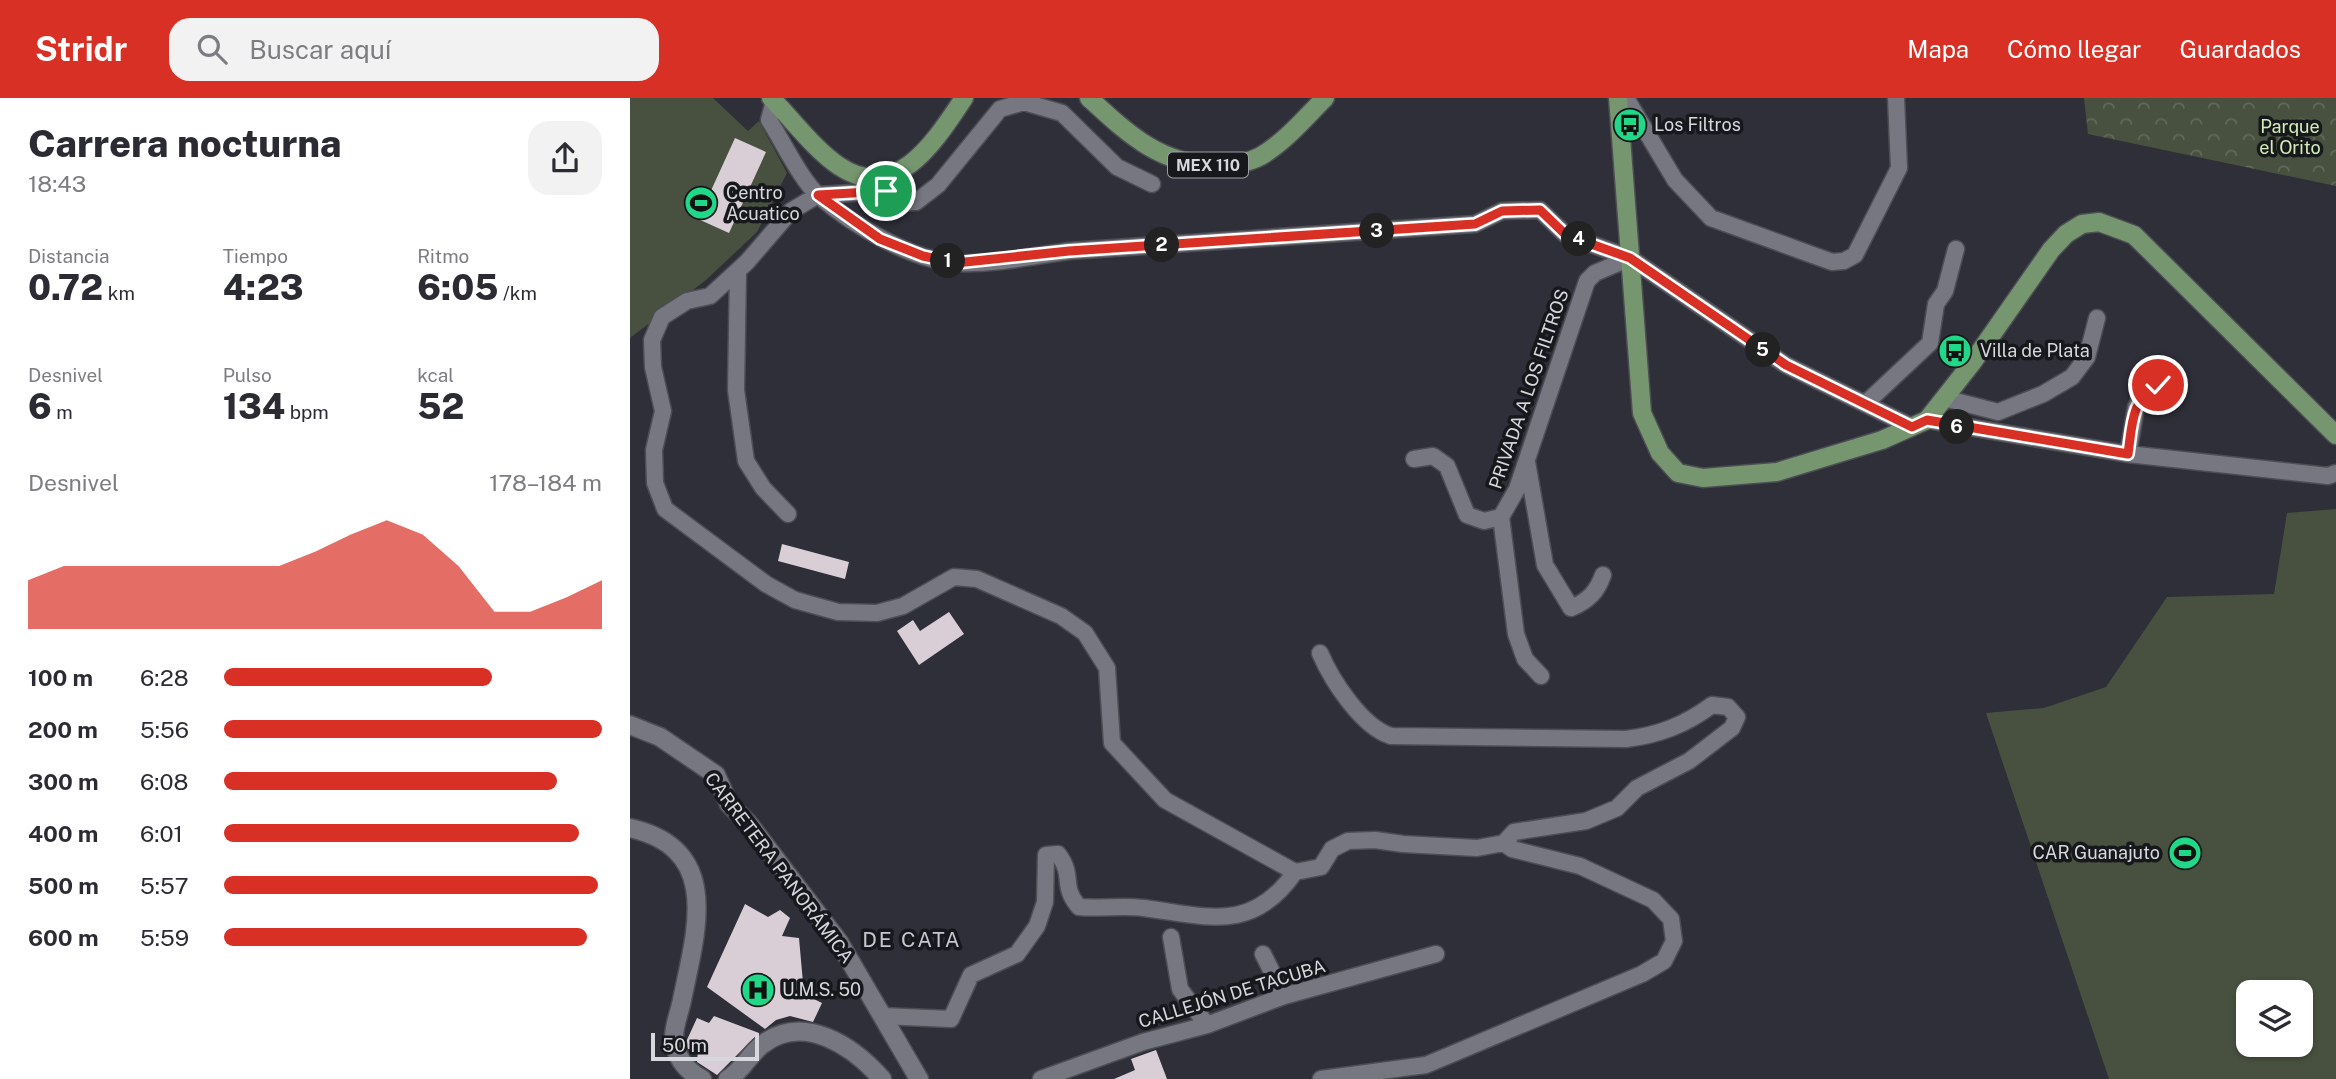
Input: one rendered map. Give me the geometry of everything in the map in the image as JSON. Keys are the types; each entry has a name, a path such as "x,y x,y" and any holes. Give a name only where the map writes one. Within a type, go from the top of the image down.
{"main road":[{"path":"772,99 839,166 858,175 880,177 905,168 920,157 964,98"},
{"name":"MEX 110","path":"1089,98 1128,134 1152,150 1177,161 1233,165 1259,157 1286,138 1325,98"},
{"path":"1618,98 1642,414 1660,453 1678,473 1703,478 1777,472 1882,440 1920,424 1944,398 2050,250 2082,224 2099,222 2134,234 2336,435"}],"street":[{"path":"1626,98 1675,180 1711,218 1832,261 1844,261 1855,255 1899,168 1896,98"},
{"path":"772,99 769,120 818,195 880,239 923,256 956,263 1069,251 1475,224 1502,211 1540,210 1566,235 1630,258 1786,365 1865,404 1920,424 2128,454 2328,476 2336,473"},
{"path":"886,191 898,203 916,202 938,185 1000,109 1024,102 1062,113 1117,167 1152,184"},
{"path":"905,168 886,191 818,195 791,211 738,271 710,296 687,301 662,317 652,340 653,367 663,411 654,450 655,483 665,509 766,584 806,603 838,612 877,613 904,606 954,577 977,579 1061,616 1085,633 1107,668 1112,743 1165,800 1295,872 1321,867 1332,849 1348,841 1375,839 1403,845 1476,848 1504,843 1514,832 1586,821 1617,808 1637,788 1700,753 1732,728 1737,717 1728,707 1712,705 1688,722 1652,736 1626,739 1391,736 1376,732 1331,678 1320,653"},
{"path":"1865,404 1930,343 1936,304 1945,290 1956,248"},
{"name":"PRIVADA A LOS FILTROS","path":"1414,459 1433,456 1447,466 1467,515 1484,521 1501,517 1517,489 1587,281 1594,273 1630,258"},
{"path":"738,271 736,390 746,461 763,488 788,514"},
{"path":"1944,398 1998,412 2043,394 2072,377 2087,357 2097,318"},
{"path":"2128,454 2136,407 2142,394 2171,382"},
{"path":"1527,459 1545,565 1572,608 1584,603 1599,588 1603,575"},
{"path":"1501,517 1516,634 1525,659 1541,676"},
{"name":"CARRETERA PANORÁMICA","path":"630,724 660,737 716,775 729,804 749,824 839,942 919,1079"},
{"path":"630,828 653,834 672,844 685,861 696,887 699,918 674,1037 681,1062 702,1079"},
{"path":"1321,1079 1426,1065 1642,974 1664,961 1674,942 1671,919 1653,900 1580,866 1512,849 1504,843"},
{"path":"882,1016 951,1019 971,975 1017,954 1037,926 1045,902 1046,855 1058,854 1068,866 1068,894 1079,907 1110,910 1140,907 1227,919 1258,908 1285,887 1295,872"},
{"path":"1171,937 1180,989 1207,1025"},
{"path":"1263,954 1284,996"},
{"name":"CALLEJÓN DE TACUBA","path":"1041,1079 1143,1042 1207,1025 1284,996 1436,954"},
{"path":"728,1079 763,1044 788,1030 798,1029 824,1036 863,1057 881,1079"}],"green space":[{"name":"Centro Acuatico","path":"630,98 713,98 748,131 759,121 787,173 757,232 706,280 630,338"},
{"name":"Parque el Orito","path":"2084,98 2336,98 2336,186 2088,134"},
{"name":"CAR Guanajuto","path":"2336,509 2336,1079 2109,1079 1986,713 2044,708 2106,687 2167,597 2274,594 2287,513"}],"building":[{"path":"735,138 766,152 729,233 698,219"},
{"path":"782,544 849,562 845,579 778,561"},
{"path":"949,612 964,634 919,665 897,631 913,620 920,631"},
{"name":"U.M.S. 50","path":"745,904 768,917 780,910 790,918 782,936 799,938 804,994 822,1003 813,1022 790,1016 776,1020 765,1029 707,987"},
{"path":"714,1016 759,1033 717,1075 697,1062 698,1050 688,1049 686,1042 697,1018 709,1023"},
{"path":"1156,1050 1167,1079 1114,1079 1135,1070 1131,1059"}],"place":[{"name":"Los Filtros","path":"1630,125"},
{"name":"Centro Acuatico","path":"701,203"},
{"name":"Villa de Plata","path":"1955,351"},
{"name":"CAR Guanajuto","path":"2185,853"},
{"name":"U.M.S. 50","path":"758,990"}],"district":[{"name":"DE CATA","path":"912,940"}],"route":[{"path":"886,191 861,195 818,195 880,239 923,256 956,263 1069,251 1475,224 1502,211 1540,210 1566,235 1630,258 1786,365 1912,427 1927,420 1978,431 2128,454 2136,407 2142,394 2158,385"}]}
